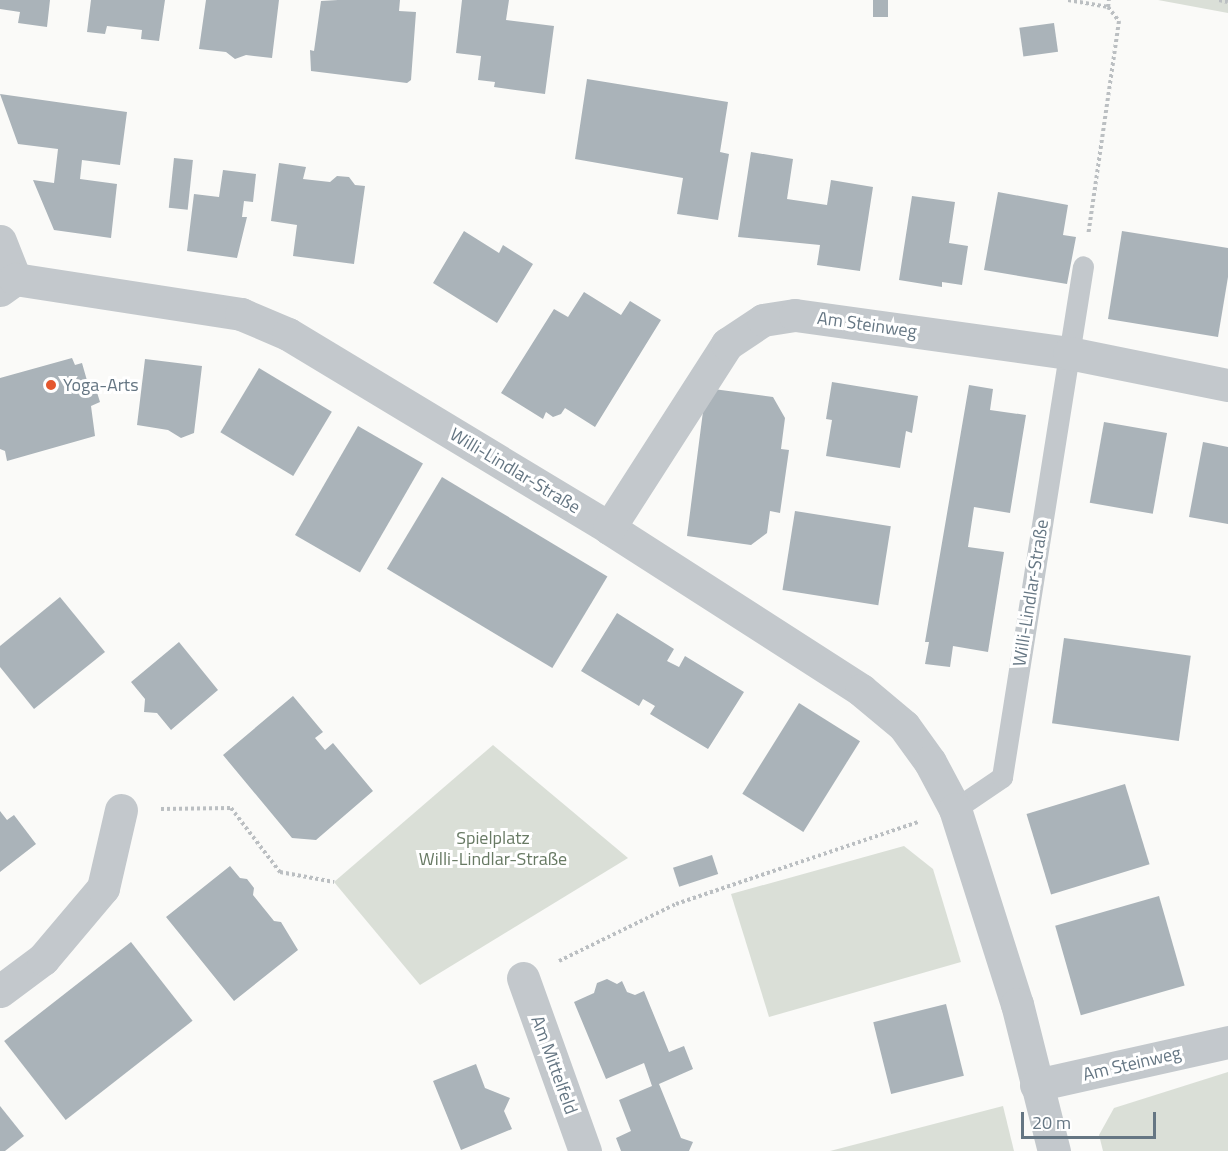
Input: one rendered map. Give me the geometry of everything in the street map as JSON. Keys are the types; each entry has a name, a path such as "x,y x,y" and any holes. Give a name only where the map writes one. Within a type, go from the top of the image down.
{"street":[{"path":"0,241 7,285"},
{"name":"Willi-Lindlar-Straße","path":"7,285 241,314 288,334 609,528 861,690 904,726 955,809 1017,1004 1054,1151"},
{"name":"Am Steinweg","path":"609,528 727,344 763,320 795,315 1069,353 1228,385"},
{"path":"0,991 43,959 103,888 121,810"},
{"name":"Am Mittelfeld","path":"523,978 585,1151"},
{"name":"Am Steinweg","path":"1036,1085 1228,1042"}],"lane":[{"name":"Willi-Lindlar-Straße","path":"955,809 1002,777 1083,266"}],"path":[{"path":"1068,0 1108,7 1119,21 1083,266"},
{"path":"1108,7 1109,0"},
{"path":"1219,0 1228,2"},
{"path":"121,810 231,808 280,872 334,882"},
{"path":"523,978 676,904 955,809"}],"green space":[{"path":"1158,0 1228,0 1228,13"},
{"name":"Spielplatz Willi-Lindlar-Straße","path":"493,745 628,858 420,985 334,882"},
{"path":"904,846 933,869 961,962 769,1017 731,894"},
{"path":"1228,1072 1228,1151 1103,1151 1099,1135 1114,1108"},
{"path":"1003,1106 1014,1151 830,1151"}],"building":[{"path":"0,0 50,0 47,27 18,23 20,12 0,9"},
{"path":"91,0 165,0 159,41 141,39 142,30 107,26 105,34 87,32"},
{"path":"206,0 279,0 272,58 246,55 235,59 226,52 199,49"},
{"path":"400,0 399,11 416,12 411,80 407,83 311,71 310,50 314,51 321,1"},
{"path":"462,0 509,0 506,20 554,26 545,94 494,87 495,82 478,80 481,56 456,53"},
{"path":"873,0 888,0 888,17 873,17"},
{"path":"1054,23 1058,52 1023,57 1019,28"},
{"path":"587,79 728,102 720,152 729,154 718,220 677,214 683,178 575,159"},
{"path":"0,94 127,112 120,165 82,160 80,179 117,184 111,238 54,230 33,180 54,183 58,149 18,144"},
{"path":"751,152 793,159 787,199 827,205 831,180 873,187 860,271 817,265 820,245 738,237"},
{"path":"174,158 193,160 188,210 169,208"},
{"path":"279,163 306,167 303,179 330,182 337,176 349,177 355,185 365,186 354,264 293,256 297,225 271,221"},
{"path":"223,170 256,174 253,202 244,201 242,217 247,217 237,258 187,251 194,194 219,197"},
{"path":"998,192 1068,205 1063,235 1076,237 1067,284 984,270"},
{"path":"912,196 955,202 949,243 968,246 962,285 942,282 942,287 899,280"},
{"path":"464,231 499,253 503,245 533,264 497,323 433,283"},
{"path":"1122,231 1228,248 1228,277 1218,337 1108,319"},
{"path":"584,292 621,315 630,301 661,320 595,427 565,408 561,414 553,417 546,412 543,419 501,393 554,309 568,317"},
{"path":"72,358 75,365 82,363 88,384 94,383 100,402 91,406 95,436 7,461 5,451 0,449 0,378"},
{"path":"145,359 202,366 194,433 181,438 168,430 137,425"},
{"path":"259,368 332,412 293,476 220,432"},
{"path":"832,382 918,396 912,433 906,431 900,468 826,456 832,420 826,419"},
{"path":"969,385 993,389 990,410 1026,415 1010,513 974,507 968,547 1004,552 988,652 953,646 950,667 925,664 929,642 925,642"},
{"path":"706,388 773,397 785,418 781,449 789,450 780,513 770,511 767,533 751,545 687,536"},
{"path":"1104,422 1167,433 1153,514 1090,503"},
{"path":"358,426 423,464 360,573 295,535"},
{"path":"1203,442 1228,447 1228,524 1189,517"},
{"path":"442,477 607,576 552,668 387,569"},
{"path":"795,511 891,526 878,605 782,590"},
{"path":"60,597 105,652 34,709 0,667 0,646"},
{"path":"617,613 674,649 667,661 679,667 685,656 744,692 708,749 650,714 655,706 643,699 639,706 581,671"},
{"path":"1064,638 1191,656 1179,741 1052,723"},
{"path":"179,642 218,690 171,730 157,713 144,712 145,699 131,682"},
{"path":"293,696 323,732 315,738 325,750 333,743 373,791 316,840 292,838 223,755"},
{"path":"799,703 860,741 803,832 742,794"},
{"path":"1125,784 1150,864 1051,894 1027,814"},
{"path":"0,811 7,820 14,815 36,844 0,872"},
{"path":"712,855 718,874 679,887 673,868"},
{"path":"230,866 240,878 247,879 254,888 253,895 274,921 281,922 298,950 234,1001 166,917"},
{"path":"1159,896 1185,985 1081,1015 1055,926"},
{"path":"131,942 193,1021 66,1120 4,1041"},
{"path":"607,979 617,984 622,981 627,992 635,995 644,991 669,1052 684,1046 693,1069 659,1084 681,1138 693,1142 689,1151 621,1151 616,1138 631,1131 619,1100 652,1086 644,1063 606,1079 574,1002 594,993 597,983"},
{"path":"946,1004 964,1076 891,1094 873,1022"},
{"path":"476,1064 485,1088 510,1098 504,1111 512,1129 461,1150 433,1081"},
{"path":"0,1106 24,1136 5,1151 0,1151"}],"place":[{"name":"Yoga-Arts","path":"51,385"}]}
